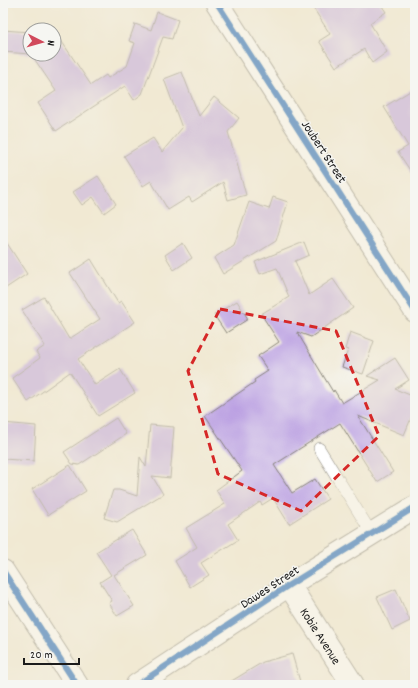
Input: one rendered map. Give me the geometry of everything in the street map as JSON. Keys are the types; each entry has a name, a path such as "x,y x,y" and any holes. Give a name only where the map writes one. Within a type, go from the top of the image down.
{"street":[{"name":"Joubert Street","path":"216,3 415,310"},
{"name":"Dawes Street","path":"137,685 289,586 415,507"},
{"path":"3,571 77,685"},
{"name":"Kobie Avenue","path":"289,586 353,685"}],"lane":[{"path":"319,448 372,534"}],"highlighted area":[{"path":"220,309 336,331 379,436 301,511 218,474 188,371"}],"building":[{"path":"310,3 380,3 386,12 370,23 387,52 372,63 364,49 336,67 319,41 330,34"},
{"path":"157,12 178,20 172,39 163,37 142,94 134,100 125,86 56,131 38,103 56,91 36,62 62,62 62,42 91,85 106,75 108,78 127,66 135,43 129,41 135,24 151,30"},
{"path":"3,30 22,31 22,53 3,52"},
{"path":"182,72 199,116 214,97 239,118 228,132 246,195 228,200 223,182 192,202 189,197 168,210 151,181 143,186 124,156 153,138 162,152 182,128 164,79"},
{"path":"415,88 415,178 398,152 408,146 384,107"},
{"path":"98,176 116,204 104,213 93,197 82,205 73,192"},
{"path":"273,197 288,202 276,241 223,274 214,258 234,245 249,202 269,209"},
{"path":"3,237 27,274 3,290"},
{"path":"304,242 309,255 295,261 309,295 333,279 353,308 311,337 297,332 333,392 334,390 342,403 380,380 367,376 395,358 409,380 395,389 415,397 415,409 404,435 358,416 393,472 377,482 340,423 274,465 292,493 315,479 328,499 289,524 273,498 262,505 260,502 228,524 238,540 201,563 209,575 190,587 175,561 197,547 186,528 225,504 216,490 242,471 205,416 255,382 254,380 268,371 258,356 279,342 261,314 289,297 277,268 260,274 255,262"},
{"path":"183,243 192,258 174,270 165,255"},
{"path":"91,259 118,303 121,301 135,322 78,359 95,385 120,369 135,393 98,416 70,372 28,402 12,378 40,358 36,352 45,346 22,310 44,297 69,339 100,319 70,273"},
{"path":"237,301 248,319 226,333 214,315"},
{"path":"350,332 374,341 363,374 342,367 348,350 345,349"},
{"path":"116,418 126,434 79,465 72,464 64,452"},
{"path":"3,423 36,426 34,461 3,459"},
{"path":"150,425 174,427 170,478 152,476 163,494 117,522 104,518 113,490 119,490 137,496 140,457 146,467"},
{"path":"70,465 86,491 48,515 32,489"},
{"path":"132,530 147,555 114,575 134,606 117,616 109,603 112,601 100,582 111,575 96,552"},
{"path":"396,589 410,621 392,630 377,597"},
{"path":"292,654 301,685 225,685 263,662"}],"cycle path":[{"path":"217,3 415,311"},
{"path":"137,685 289,585 415,507"},
{"path":"3,571 77,685"}]}
